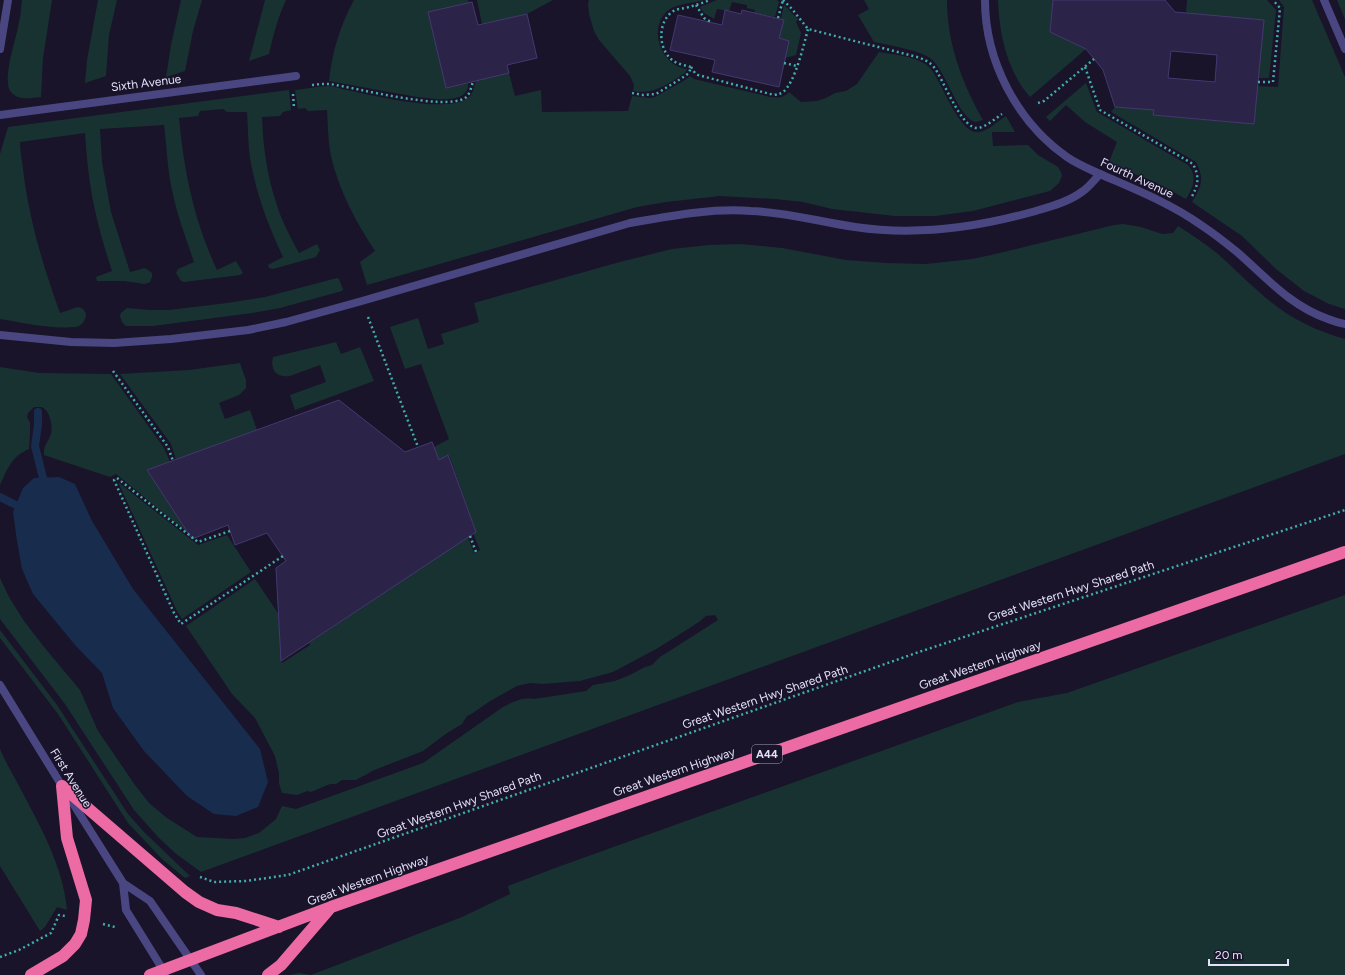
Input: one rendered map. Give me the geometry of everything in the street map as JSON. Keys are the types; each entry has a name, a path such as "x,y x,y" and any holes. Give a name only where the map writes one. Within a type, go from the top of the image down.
{"highway":[{"name":"Great Western Highway","path":"150,975 164,972 190,959 331,907 1345,552"},
{"path":"62,786 185,892 199,902 217,910 236,913 279,927"},
{"path":"31,975 63,956 75,944 81,934 84,920 86,900 67,838 62,786"},
{"path":"268,975 281,965 331,907"}],"street":[{"path":"0,49 8,0"},
{"name":"Fourth Avenue","path":"985,0 992,52 1002,79 1009,92 1030,121 1048,141 1068,157 1100,174 1162,202 1200,224 1232,248 1289,299 1312,313 1345,324"},
{"path":"1324,0 1345,49"},
{"name":"Sixth Avenue","path":"0,115 296,76"},
{"path":"0,335 71,342 114,343 171,339 248,330 286,322 362,301 630,223 710,211 750,210 786,214 856,227 895,231 932,231 972,226 1057,205 1083,192 1100,174"},
{"name":"First Avenue","path":"0,685 123,883 150,901 201,975"},
{"name":"First Avenue","path":"123,883 126,910 164,972"}],"path":[{"path":"710,0 672,12 666,18 661,34 666,52 670,59 691,67 694,73 698,75 774,95 780,94 788,87 797,66 808,29"},
{"path":"778,18 783,0 808,29 927,60 937,72 949,95 967,123 974,127 978,128 983,126 1004,112"},
{"path":"1258,82 1273,82 1280,8 1273,0"},
{"path":"696,5 704,18 711,22"},
{"path":"1032,105 1044,101 1094,59"},
{"path":"784,63 797,66"},
{"path":"632,93 643,95 656,94 689,73 691,67"},
{"path":"1085,67 1100,110 1192,164 1196,170 1198,180 1197,188 1189,201"},
{"path":"309,85 328,84 416,100 451,102 465,98 469,94 473,82"},
{"path":"368,316 418,447"},
{"path":"113,371 168,447 173,461"},
{"path":"230,531 198,542 117,478 114,480 174,613 182,624 282,556"},
{"name":"Great Western Hwy Shared Path","path":"196,880 199,877 214,882 246,881 288,875 919,652 1345,510"},
{"path":"470,536 476,552"},
{"path":"0,957 19,950 51,933 59,915 67,917"},
{"path":"99,923 121,928"}],"green space":[{"path":"22,0 52,0 43,58 41,97 17,97 11,92 8,86 10,58 20,19"},
{"path":"98,0 117,0 109,35 106,76 85,83 87,60"},
{"path":"181,0 202,0 193,31 185,71 166,77 171,45"},
{"path":"265,0 286,0 276,27 269,54 249,61"},
{"path":"354,0 468,0 469,3 428,13 446,88 468,83 465,93 452,99 434,99 329,81 337,39"},
{"path":"477,0 553,0 527,14 482,24"},
{"path":"589,0 704,0 673,7 663,16 659,25 659,44 663,52 669,60 677,66 687,69 685,73 660,88 641,92 633,91 634,85 630,76 599,40 594,31 589,14"},
{"path":"717,0 777,0 779,2 775,17 754,13 755,10 747,8 747,5 732,2 729,11 717,9 714,19 704,13 700,7"},
{"path":"864,0 947,0 950,32 957,62 975,106 983,120 976,122 964,113 942,73 930,58 911,50 874,42 858,15 869,9"},
{"path":"998,0 1053,0 1050,32 1086,49 1030,97 1015,76 1010,64 1002,38"},
{"path":"1187,0 1267,0 1276,10 1269,78 1258,78 1186,14"},
{"path":"1279,0 1312,0 1345,77 1345,309 1329,304 1304,291 1276,269 1242,236 1192,202 1201,183 1199,168 1196,162 1111,112 1115,107 1154,110 1154,115 1254,124 1257,86 1278,87 1284,7"},
{"path":"1337,0 1345,0 1345,19"},
{"path":"784,5 798,19 796,22 801,33 796,55 785,58 789,41 779,38 784,20 781,19"},
{"path":"879,52 912,58 929,67 934,73 958,117 965,126 972,131 983,131 1006,116 1015,132 992,132 993,146 1028,145 1038,155 1058,167 1062,176 1059,183 1050,191 973,211 935,216 895,216 832,209 803,202 720,196 666,202 637,207 367,285 360,262 375,251 361,229 343,194 334,169 330,150 327,110 308,111 305,108 298,109 295,90 331,86 374,96 410,102 445,104 459,102 469,97 476,81 509,73 515,96 541,90 542,112 628,111 632,96 655,97 690,76 694,79 770,97 781,97 789,92 801,102 817,101 835,93 846,91 857,84"},
{"path":"1086,83 1097,112 1188,165 1194,178 1191,191 1186,199 1155,182 1124,170 1109,162 1117,142 1085,122 1066,105 1050,121 1046,117"},
{"path":"289,90 291,110 283,112 280,116 262,117 266,160 278,209 292,240 299,253 317,244 320,250 316,257 273,269 269,268 268,265 283,257 272,233 256,184 250,158 247,112 227,112 223,109 200,111 198,116 179,118 191,196 209,252 217,270 236,261 243,273 240,275 184,282 181,281 176,273 178,269 194,262 179,217 170,182 164,125 100,129 102,162 111,212 130,272 145,268 152,273 150,282 145,284 124,281 97,281 96,277 112,271 95,212 88,170 85,133 20,142 26,188 33,224 42,260 60,313 78,307 85,311 86,318 82,324 75,327 37,325 0,319 0,154 8,127"},
{"path":"1123,224 1141,227 1162,234 1173,233 1178,226 1213,250 1267,299 1287,314 1320,331 1345,339 1345,454 201,872 175,853 159,838 134,810 65,704 0,619 0,578 9,597 24,621 80,690 98,731 149,803 167,818 197,837 233,839 245,838 259,833 276,819 282,806 296,809 423,763 503,707 514,702 522,699 534,699 586,691 593,685 615,681 630,675 652,665 660,657 718,620 715,615 706,616 658,648 613,672 580,681 543,684 530,683 517,686 467,716 462,724 423,751 372,771 356,780 342,780 336,784 330,784 311,792 307,791 297,795 282,793 275,756 255,718 232,694 186,626 255,579 278,613 282,663 310,645 309,643 468,537 474,553 480,550 473,533 476,532 449,455 439,460 434,447 449,439 421,364 405,369 390,327 418,318 428,349 444,344 441,334 479,322 474,303 616,263 672,249 709,245 741,244 782,248 846,260 926,264 972,259"},
{"path":"337,278 339,279 343,289 342,291 280,308 252,313 153,326 126,326 122,322 120,316 121,313 127,308 169,310 227,303 265,297"},
{"path":"336,342 341,354 360,347 374,381 295,410 290,395 326,382 320,365 290,376 281,376 273,369 273,357"},
{"path":"240,363 246,380 246,388 239,395 219,403 225,419 250,410 257,430 176,460 171,444 120,374 189,370"},
{"path":"0,367 39,373 111,374 164,448 170,462 147,470 187,532 116,474 110,477 44,455 44,449 51,434 52,427 49,415 42,407 34,407 28,413 27,417 30,423 29,449 14,459 0,485"},
{"path":"118,482 198,545 227,535 251,572 182,619"},
{"path":"1345,595 1345,975 311,975 462,917 510,894 508,886 555,868 1018,702 1067,693"},
{"path":"0,630 57,705 128,814 144,832 190,876 185,878 162,859 128,823 58,714 0,638"},
{"path":"0,749 49,845 61,877 65,893 67,910 57,907 45,927 40,931 0,866"},
{"path":"299,973 311,975 290,975"}],"water":[{"path":"59,477 75,484 92,521 133,589 260,749 268,782 258,807 236,816 214,814 187,796 144,751 113,708 102,673 75,645 33,594 22,569 13,512 23,488 34,478"}],"building":[{"path":"1053,0 1165,0 1175,12 1264,20 1254,124 1153,115 1154,110 1115,107 1103,70 1086,49 1050,32","holes":["1171,51 1217,55 1215,82 1168,78"]},
{"path":"472,2 478,25 527,14 537,58 507,65 509,73 446,88 428,12"},
{"path":"725,10 741,14 742,10 784,20 779,38 789,41 779,87 712,72 715,60 670,50 678,15 722,25"},
{"path":"339,400 405,452 432,442 439,460 448,455 476,532 281,661 276,568 286,561 267,533 235,545 228,525 192,539 147,470"}],"waterway":[{"path":"38,412 35,446 43,478"},
{"path":"0,497 16,505"}]}
